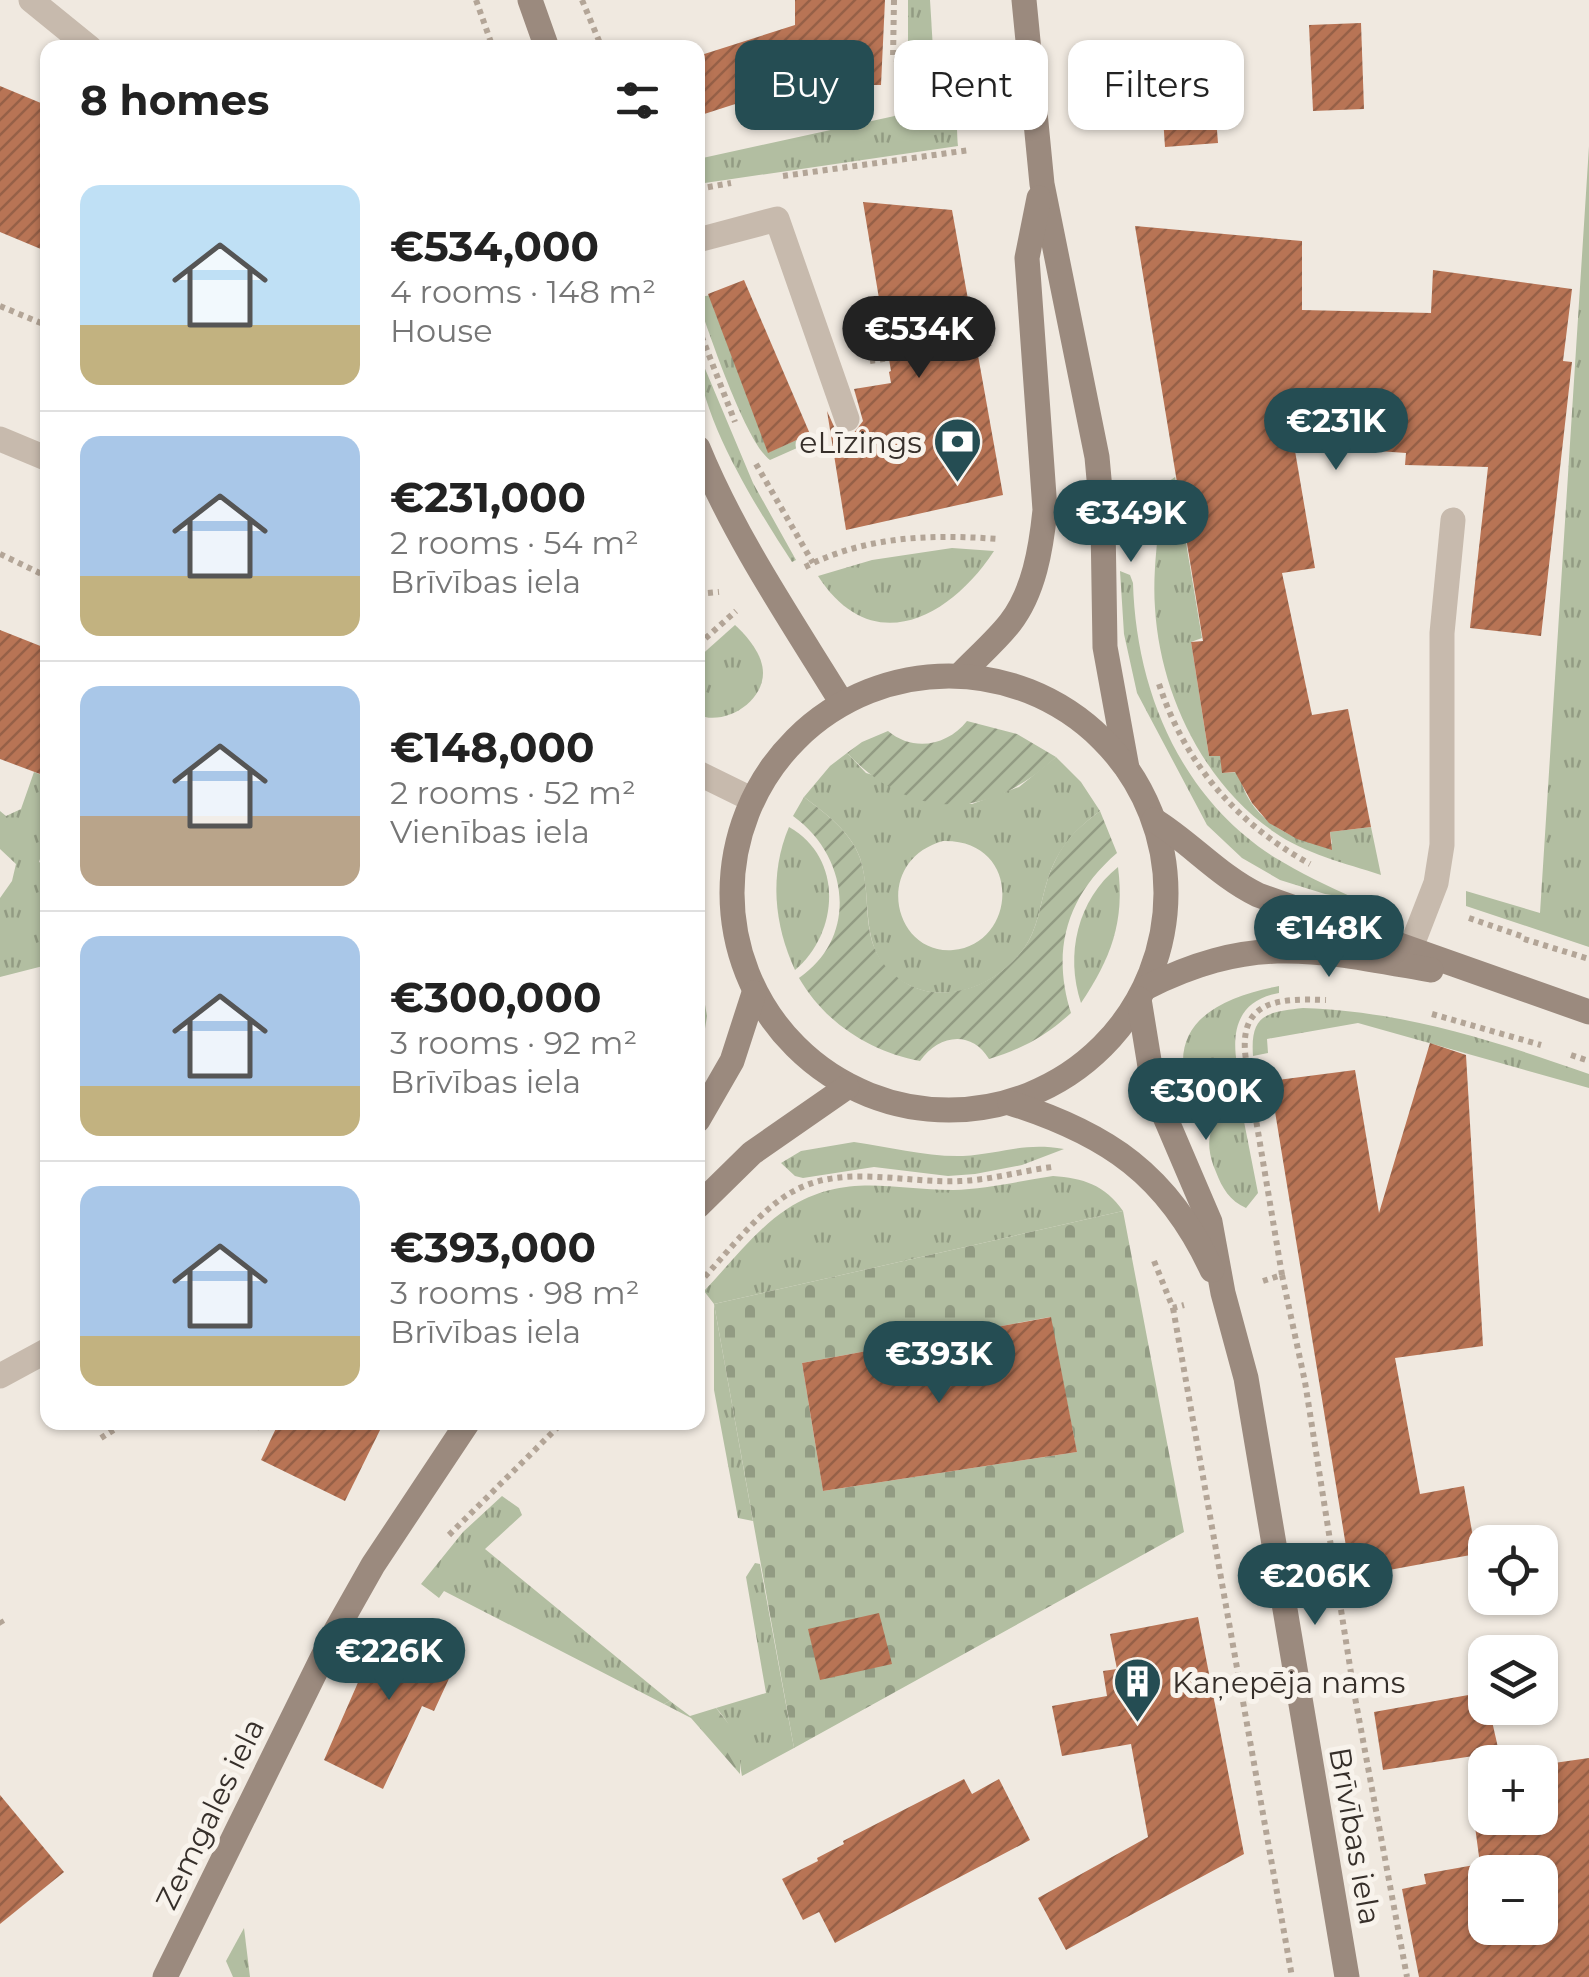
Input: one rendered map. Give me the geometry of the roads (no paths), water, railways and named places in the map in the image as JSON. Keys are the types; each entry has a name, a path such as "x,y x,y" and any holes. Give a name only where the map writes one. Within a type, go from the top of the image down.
{"main road":[{"path":"530,0 543,40"},
{"path":"1024,0 1042,184 1097,457 1106,648 1127,768"},
{"path":"960,675 1011,622 1028,590 1042,544 1045,510 1027,258 1042,184"},
{"path":"705,465 761,570 842,703"},
{"path":"960,675 1008,684 1053,703 1094,731 1127,768 1154,820 1166,861 1168,906 1162,948 1142,994 1106,1044 1092,1056 1062,1080 1010,1103 928,1110 847,1087 793,1046 754,992 733,929 732,862 751,798 795,739 842,703 898,681 960,675"},
{"path":"1154,820 1184,839 1238,885 1296,910 1589,1012"},
{"path":"1142,994 1179,971 1242,953 1284,949 1325,952 1510,984"},
{"path":"705,1108 732,1061 754,992"},
{"path":"1142,994 1154,1091 1202,1199 1223,1293"},
{"path":"705,1199 752,1153 847,1087"},
{"path":"1010,1103 1100,1139 1134,1163 1155,1183 1192,1234 1223,1293"},
{"name":"Brīvības iela","path":"1223,1293 1246,1378 1347,1977"},
{"name":"Zemgales iela","path":"165,1977 334,1634 373,1565 463,1430"}],"street":[{"path":"30,0 80,40"},
{"path":"705,238 777,219 847,419"},
{"path":"0,439 40,455"},
{"path":"1410,950 1436,883 1442,844 1442,633 1453,520"},
{"path":"705,776 751,798"},
{"path":"0,1376 40,1354"}],"place":[{"name":"eLīzings","path":"957,484"},
{"name":"Kaņepēja nams","path":"1137,1724"}]}
